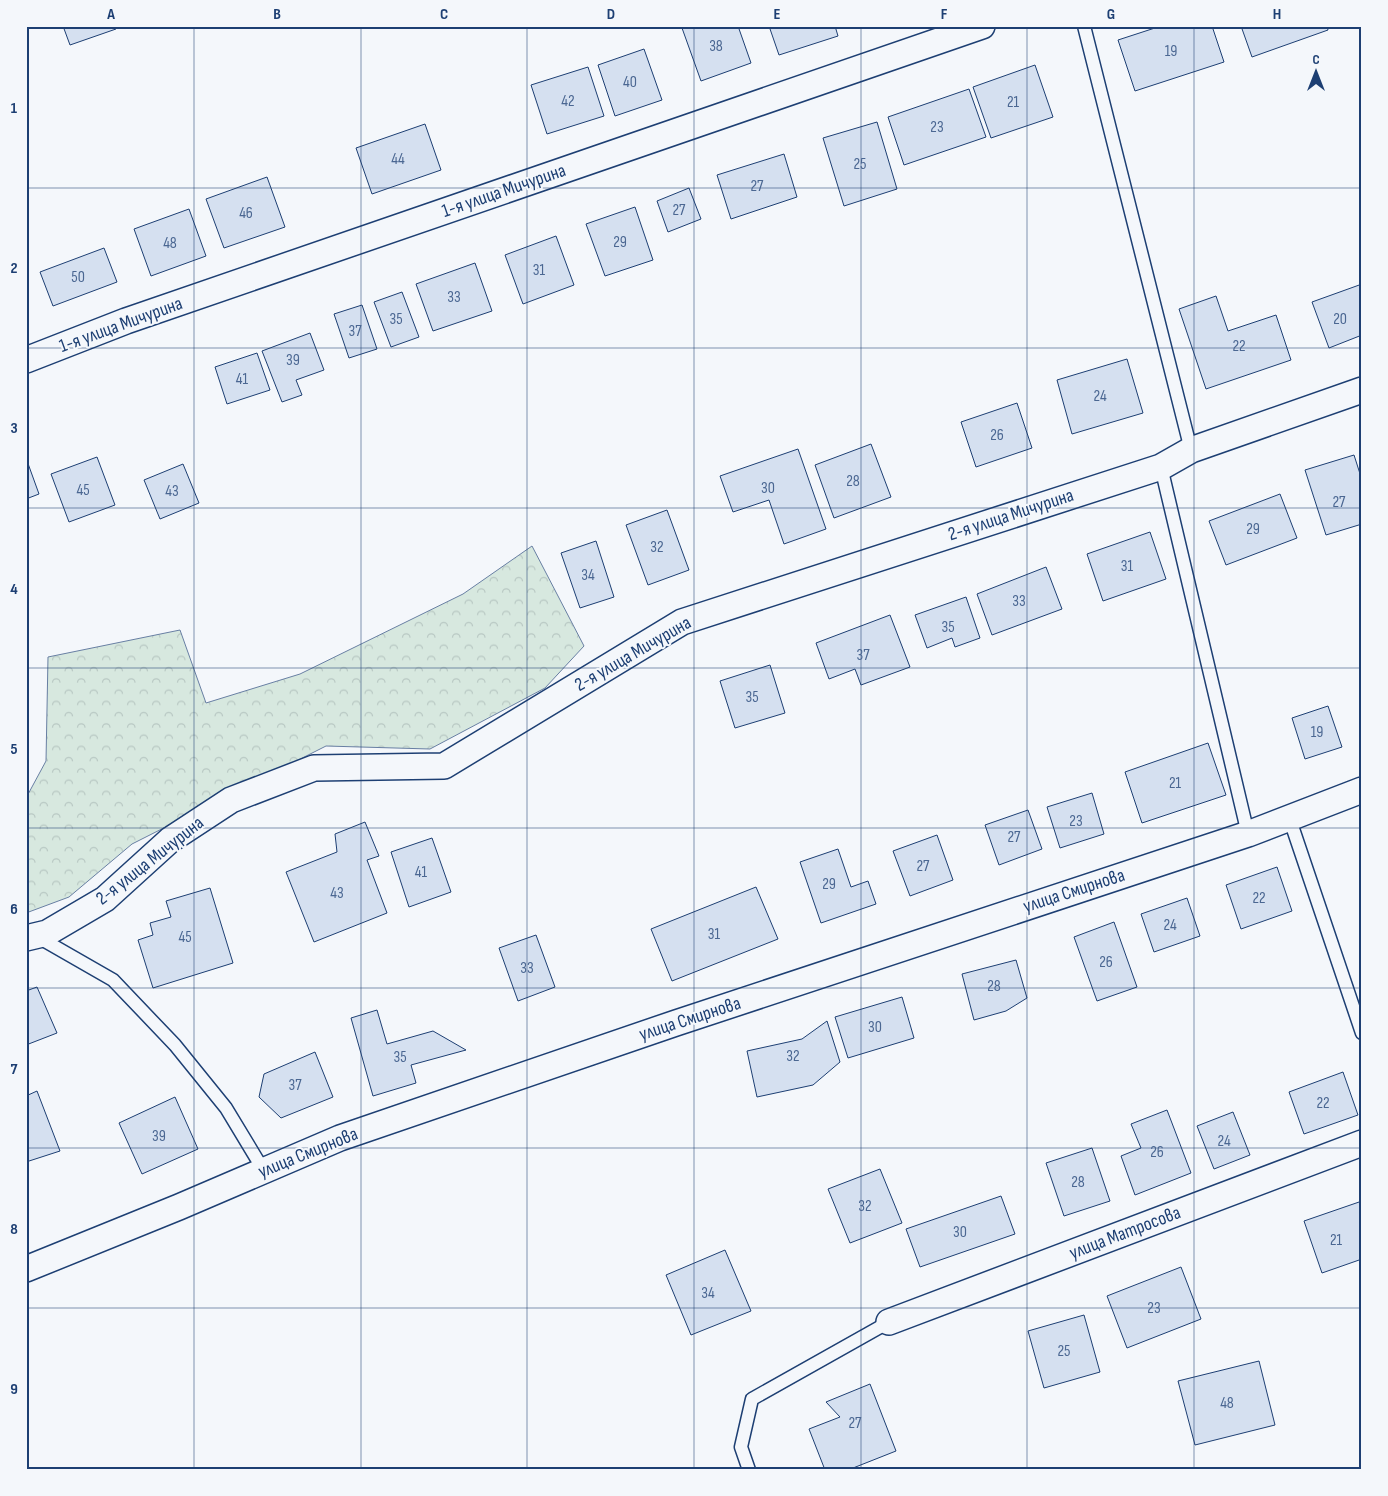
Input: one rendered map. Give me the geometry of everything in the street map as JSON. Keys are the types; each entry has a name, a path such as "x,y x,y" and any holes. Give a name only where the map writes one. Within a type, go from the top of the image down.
{"street":[{"name":"1-я улица Мичурина","path":"26,360 126,321 982,26"},
{"name":"2-я улица Мичурина","path":"31,937 47,933 105,899 170,840 231,800 314,768 444,766 682,622 1161,467 1190,450 1362,390"},
{"name":"улица Смирнова","path":"26,1269 340,1138 639,1036 1248,834 1362,790"},
{"name":"улица Матросова","path":"889,1322 1362,1143"}],"lane":[{"path":"1084,26 1190,450"},
{"path":"1161,467 1248,834"},
{"path":"1289,817 1362,1033"},
{"path":"31,937 112,980 174,1045 220,1101 264,1171"},
{"path":"749,1470 741,1447 752,1399 889,1322"}],"green space":[{"path":"532,546 584,646 545,688 430,749 326,746 132,844 69,897 26,913 26,798 46,761 48,657 180,630 206,703 300,674 463,594"}],"building":[{"path":"63,26 115,26 116,29 70,45"},
{"path":"688,26 738,26 751,63 701,81 682,28"},
{"path":"769,26 835,26 838,36 779,55"},
{"path":"1161,26 1212,26 1224,62 1135,91 1118,40"},
{"path":"1241,26 1327,26 1328,30 1252,57"},
{"path":"644,49 662,100 615,116 598,65"},
{"path":"1035,65 1053,117 991,138 973,87"},
{"path":"588,67 604,116 547,134 531,85"},
{"path":"969,89 986,137 904,165 888,117"},
{"path":"877,122 897,189 844,206 823,138"},
{"path":"425,124 441,170 372,194 356,148"},
{"path":"784,154 797,197 731,219 717,175"},
{"path":"267,177 285,227 224,248 206,199"},
{"path":"689,188 701,219 668,232 657,201"},
{"path":"635,207 653,260 605,276 586,224"},
{"path":"189,209 206,256 151,276 134,229"},
{"path":"556,236 574,285 523,304 505,255"},
{"path":"104,248 117,282 53,306 40,272"},
{"path":"475,263 492,311 433,331 416,284"},
{"path":"1362,284 1362,335 1329,348 1312,302"},
{"path":"402,292 419,337 391,347 374,302"},
{"path":"1216,296 1228,331 1276,315 1291,360 1206,389 1179,309"},
{"path":"362,305 377,349 349,358 334,314"},
{"path":"310,333 324,370 296,380 302,395 282,402 262,351"},
{"path":"257,353 270,390 227,404 215,367"},
{"path":"1127,359 1143,413 1072,434 1057,380"},
{"path":"1017,403 1032,448 976,467 961,422"},
{"path":"871,444 891,497 834,518 815,465"},
{"path":"798,449 826,529 784,544 769,500 733,512 720,476"},
{"path":"1354,455 1362,480 1362,524 1326,535 1305,470"},
{"path":"97,457 115,505 69,522 51,474"},
{"path":"26,458 39,494 26,499"},
{"path":"183,464 199,503 160,519 144,480"},
{"path":"1280,494 1297,538 1226,565 1209,521"},
{"path":"667,510 689,570 648,585 626,525"},
{"path":"1150,532 1166,579 1103,601 1087,554"},
{"path":"596,541 614,597 580,608 561,553"},
{"path":"1046,567 1062,609 992,635 977,594"},
{"path":"966,597 980,638 955,647 952,638 927,648 915,615"},
{"path":"890,615 910,667 861,685 855,669 829,679 816,643"},
{"path":"770,665 785,713 735,728 720,681"},
{"path":"1328,706 1342,747 1305,759 1292,718"},
{"path":"1208,743 1226,795 1142,823 1125,772"},
{"path":"1092,793 1104,834 1060,848 1047,807"},
{"path":"1028,810 1042,849 999,865 985,825"},
{"path":"365,822 379,856 367,860 387,913 314,942 286,872 337,852 335,834"},
{"path":"937,835 953,880 910,896 893,851"},
{"path":"432,838 451,892 409,907 391,852"},
{"path":"838,849 851,887 868,881 876,904 821,923 800,862"},
{"path":"1277,867 1292,911 1241,929 1226,885"},
{"path":"756,887 778,939 672,981 651,929"},
{"path":"210,888 233,963 153,988 138,940 153,935 150,923 171,917 166,901"},
{"path":"1187,898 1200,936 1154,952 1141,914"},
{"path":"1114,922 1137,987 1097,1001 1074,937"},
{"path":"536,935 555,987 518,1001 499,948"},
{"path":"1016,960 1027,998 1006,1011 974,1020 962,974"},
{"path":"37,987 57,1033 26,1045 26,991"},
{"path":"902,997 914,1038 848,1058 835,1017"},
{"path":"377,1010 387,1044 433,1031 466,1050 411,1065 416,1083 373,1096 351,1018"},
{"path":"827,1021 840,1062 813,1085 757,1097 747,1051 802,1039"},
{"path":"315,1052 333,1097 281,1118 259,1097 264,1074"},
{"path":"1343,1072 1358,1115 1304,1134 1289,1092"},
{"path":"37,1091 60,1151 26,1162 26,1096"},
{"path":"175,1097 198,1149 142,1174 119,1123"},
{"path":"1167,1110 1191,1173 1135,1195 1121,1156 1141,1148 1131,1124"},
{"path":"1233,1112 1250,1155 1214,1169 1197,1126"},
{"path":"1092,1148 1110,1201 1064,1216 1046,1163"},
{"path":"880,1169 902,1223 850,1243 828,1189"},
{"path":"1001,1196 1015,1234 920,1267 906,1229"},
{"path":"1362,1201 1362,1259 1322,1273 1304,1221"},
{"path":"725,1250 751,1311 691,1335 666,1275"},
{"path":"1181,1267 1201,1319 1127,1348 1107,1296"},
{"path":"1084,1315 1100,1372 1044,1388 1028,1331"},
{"path":"1259,1361 1275,1425 1195,1445 1178,1381"},
{"path":"870,1384 896,1451 848,1470 825,1470 809,1429 840,1417 826,1402"}]}
